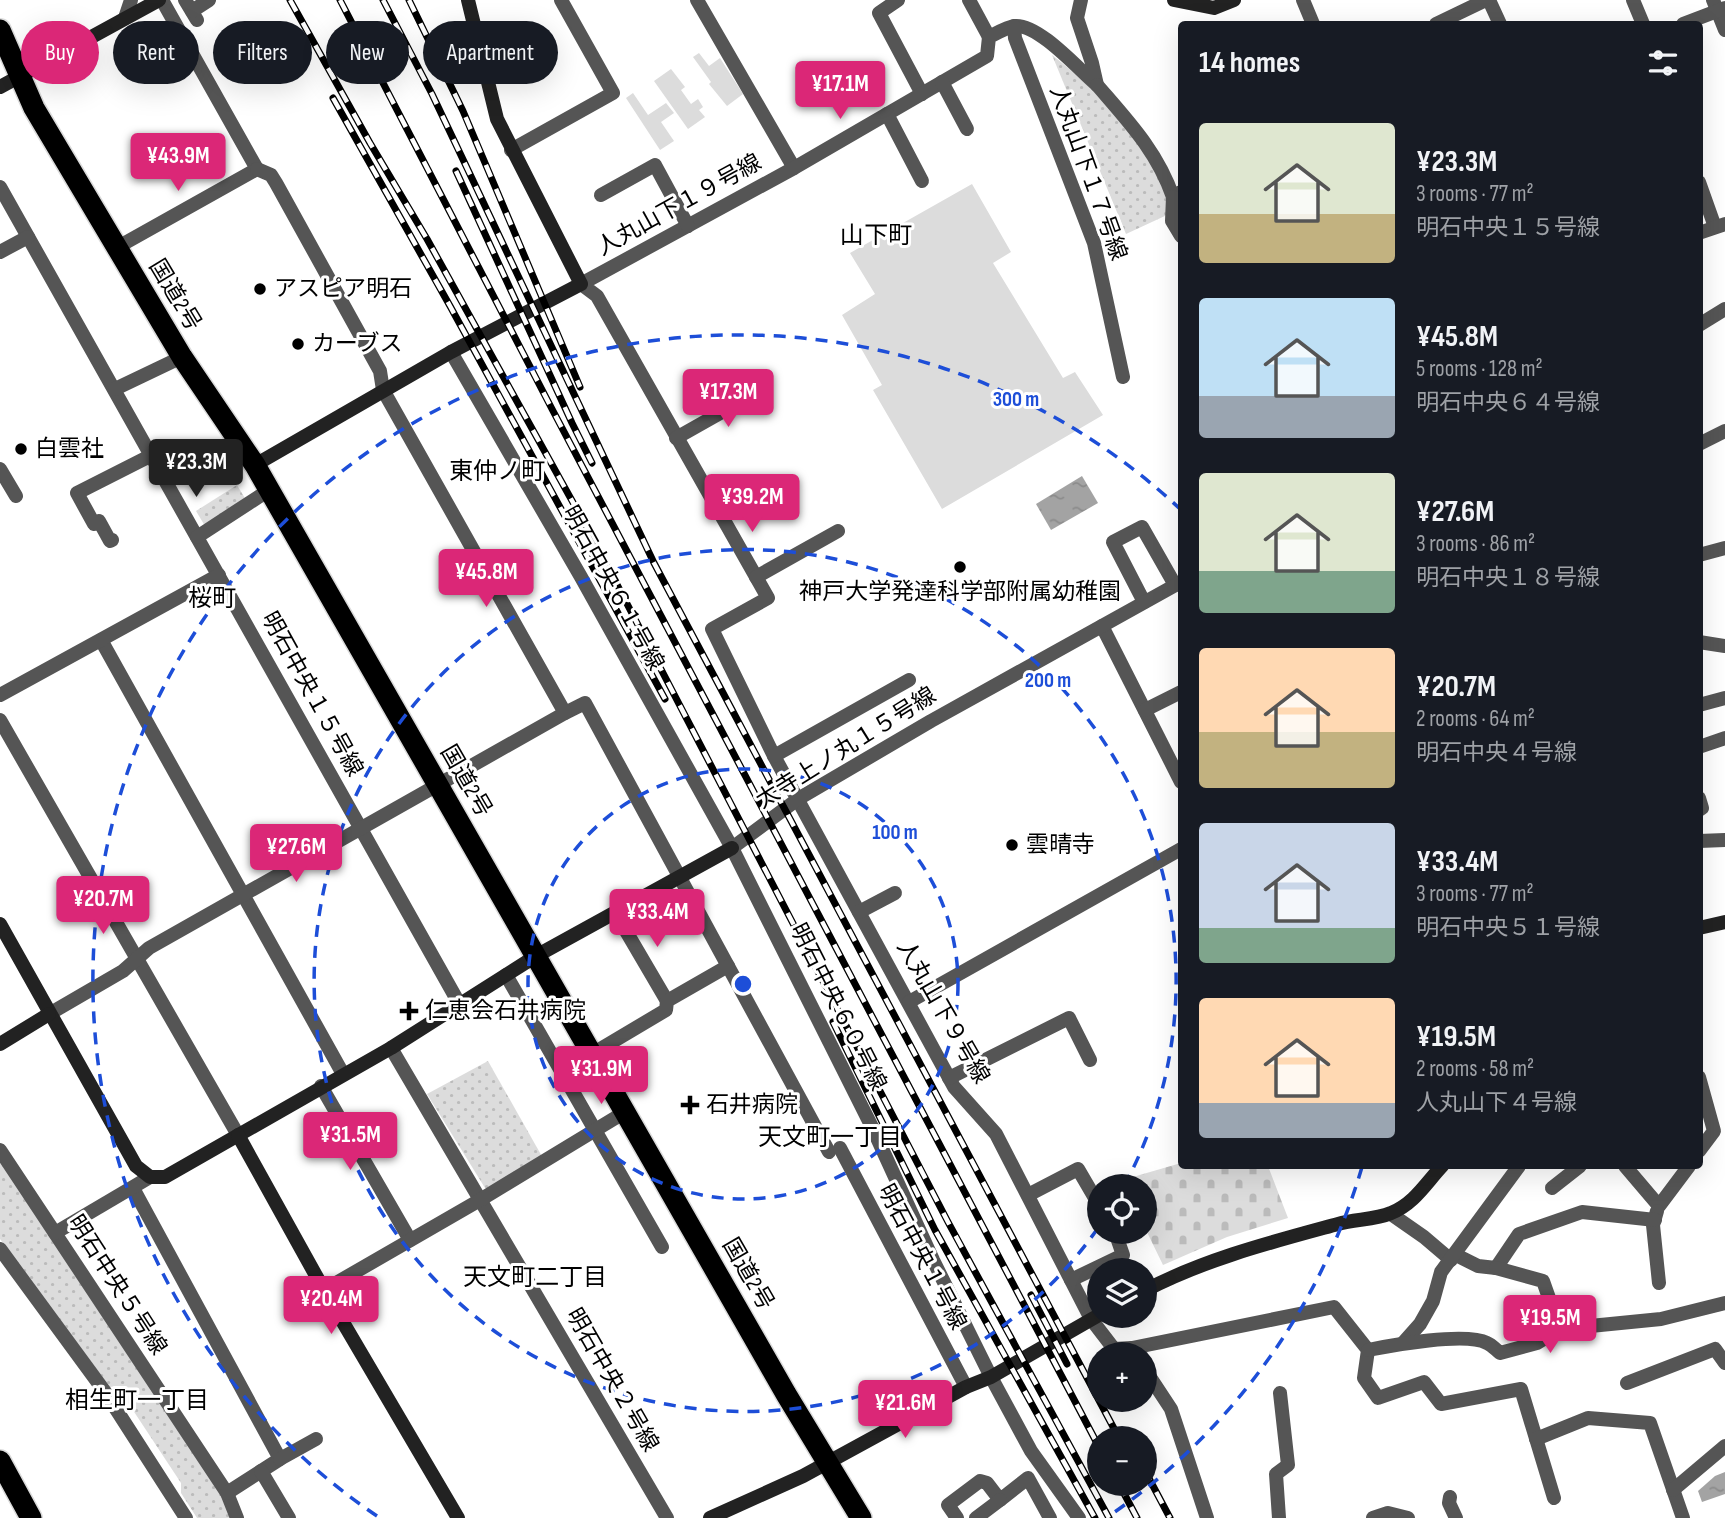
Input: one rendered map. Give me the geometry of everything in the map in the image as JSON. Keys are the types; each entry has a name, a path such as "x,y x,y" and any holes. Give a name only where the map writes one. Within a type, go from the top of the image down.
{"highway":[{"name":"国道2号","path":"0,30 34,108 182,357 255,466 861,1518"},
{"name":"国道2号","path":"0,57 20,75"},
{"path":"0,1461 31,1518"}],"street":[{"path":"125,18 131,0"},
{"path":"0,87 160,0 257,169 271,175 276,183 380,371 383,390 565,713 362,829 241,894 149,948 123,971 0,1044"},
{"path":"192,10 209,0"},
{"path":"468,0 497,119 511,150 581,284 597,296 756,577 838,531"},
{"path":"511,150 613,93 561,0"},
{"path":"697,0 794,168"},
{"path":"898,0 879,13 922,94"},
{"path":"969,0 989,37 1014,26 1029,28 1097,85 1135,128 1165,172 1177,194 1172,221 1178,231"},
{"path":"1081,0 1077,18 1097,85"},
{"path":"1174,0 1214,8 1234,0"},
{"path":"1303,0 1312,21"},
{"path":"1442,21 1488,0 1498,21"},
{"path":"1633,0 1642,21"},
{"path":"1689,21 1718,7 1725,30"},
{"name":"人丸山下１７号線","path":"1014,26 1015,38 1094,243 1124,377"},
{"name":"人丸山下１９号線","path":"255,466 451,352 794,168 943,82 987,56 989,37"},
{"path":"943,82 967,129"},
{"path":"887,114 922,181"},
{"path":"601,195 655,165 688,226"},
{"path":"116,248 257,169"},
{"name":"明石中央１５号線","path":"0,187 460,1005"},
{"path":"1703,190 1720,226 1703,232"},
{"path":"0,252 28,237"},
{"path":"1703,323 1725,309"},
{"name":"明石中央６１号線","path":"451,352 588,589 732,848"},
{"path":"115,389 182,357"},
{"path":"676,438 761,390"},
{"path":"1703,442 1725,431"},
{"path":"112,540 110,541 99,521 94,524 77,493 150,456"},
{"path":"0,469 16,496"},
{"path":"197,537 269,490"},
{"path":"1144,602 1113,542 1142,527 1178,583"},
{"path":"1703,554 1725,548"},
{"path":"0,695 219,575"},
{"name":"人丸山下９号線","path":"756,577 768,597 712,629 774,755 949,1078 996,1134 1071,1280 1087,1305"},
{"name":"太寺上ノ丸１５号線","path":"150,1177 165,1177 391,1048 536,956 732,848 798,799 1178,583"},
{"path":"1102,626 1178,776"},
{"path":"101,640 343,1073"},
{"path":"1703,643 1725,646"},
{"path":"774,755 909,680"},
{"path":"1145,710 1178,694"},
{"path":"1703,704 1725,698"},
{"name":"明石中央１号線","path":"565,713 585,703 728,966 966,1387"},
{"path":"0,720 324,1290 458,1518"},
{"path":"1703,746 1725,738"},
{"path":"1703,841 1725,839"},
{"name":"明石中央６０号線","path":"732,848 873,1129 933,1260 991,1377 1031,1451 1079,1518"},
{"path":"909,1002 1178,851"},
{"path":"859,912 895,893"},
{"path":"592,1054 666,1010 667,1002 615,914"},
{"path":"1703,927 1725,922"},
{"path":"0,924 136,1166 150,1177 55,1233"},
{"path":"667,1002 728,966"},
{"path":"506,975 662,1247"},
{"path":"949,1078 1069,1018 1090,1060"},
{"name":"明石中央２号線","path":"391,1048 667,1518"},
{"path":"321,1086 410,1240"},
{"path":"1703,1091 1714,1131 1703,1146"},
{"path":"324,1290 625,1112"},
{"name":"明石中央５号線","path":"0,1150 227,1493 237,1518"},
{"path":"1028,1195 1078,1169 1087,1184"},
{"path":"1157,1284 1175,1275 1246,1250 1343,1223 1391,1214 1413,1200 1439,1169"},
{"path":"1404,1342 1420,1324 1433,1301 1441,1272 1517,1169"},
{"path":"1552,1188 1576,1169"},
{"path":"1628,1169 1657,1213"},
{"path":"1659,1283 1653,1225 1657,1213 1687,1169"},
{"path":"133,1188 280,1460"},
{"path":"1496,1268 1519,1234 1582,1212 1657,1213"},
{"path":"1391,1214 1453,1258 1544,1281 1560,1329"},
{"path":"1071,1280 1123,1255 1119,1244"},
{"path":"0,1249 105,1392 186,1518"},
{"path":"1368,1350 1404,1342 1456,1340 1486,1342 1500,1353 1537,1343 1560,1329 1661,1319 1725,1303"},
{"path":"1157,1347 1334,1307 1368,1350 1364,1378 1378,1398 1424,1382 1441,1404 1521,1389 1554,1498"},
{"path":"710,1518 732,1514 966,1387 991,1377 1087,1322"},
{"path":"1627,1383 1715,1349 1725,1363"},
{"path":"1157,1388 1171,1409 1207,1518"},
{"path":"1279,1518 1276,1474 1288,1465 1280,1393"},
{"path":"1536,1439 1588,1418 1650,1423 1682,1518"},
{"path":"227,1493 316,1439"},
{"path":"1673,1490 1725,1446"},
{"path":"261,1471 289,1518"},
{"path":"976,1518 1028,1478 1050,1518"},
{"path":"957,1518 948,1505 980,1481 987,1483 1000,1500"},
{"path":"1450,1497 1449,1503 1457,1518"},
{"path":"1373,1518 1388,1513 1408,1518"}],"green space":[{"path":"699,53 709,66 720,58 743,94 727,106 709,84 711,82 693,57"},
{"path":"1052,55 1086,83 1133,135 1166,193 1167,215 1126,234"},
{"path":"671,69 685,87 681,90 691,104 698,99 703,107 699,110 705,117 688,129 654,81"},
{"path":"633,93 648,115 666,103 674,113 661,122 674,141 660,150 626,98"},
{"path":"972,184 1011,252 993,263 1063,378 1075,372 1103,415 942,509 873,390 882,385 842,315 875,294 850,253"},
{"path":"237,485 246,500 205,526 196,511"},
{"path":"488,1061 544,1160 493,1189 485,1188 427,1094"},
{"path":"0,1161 212,1478 231,1518 197,1518 181,1493 181,1483 117,1386 110,1387 0,1239"},
{"path":"1178,1164 1178,1169 1269,1169 1288,1218 1227,1237 1163,1265 1153,1244 1157,1244 1157,1174 1143,1174"}],"water":[{"path":"1082,476 1098,503 1051,530 1036,504"},
{"path":"1725,1472 1725,1494 1702,1502 1698,1491 1715,1476"}],"railway":[{"path":"290,0 427,239 596,544 948,1222 1109,1518"},
{"path":"340,0 552,409 1088,1426"},
{"path":"383,0 432,94 654,563 1113,1426"},
{"path":"409,0 463,111 580,387"},
{"path":"333,98 665,699"},
{"path":"456,171 592,463"},
{"path":"833,1022 935,1230 1095,1518"},
{"path":"1031,1295 1067,1364"},
{"path":"1157,1494 1170,1518"},
{"path":"1125,1496 1137,1518"}],"place":[{"name":"アスピア明石","path":"260,289"},
{"name":"カーブス","path":"298,344"},
{"name":"白雲社","path":"21,449"},
{"name":"神戸大学発達科学部附属幼稚園","path":"960,567"},
{"name":"雲晴寺","path":"1012,845"},
{"name":"仁恵会石井病院","path":"409,1011"},
{"name":"石井病院","path":"690,1105"}],"district":[{"name":"山下町","path":"876,235"},
{"name":"東仲ノ町","path":"497,471"},
{"name":"桜町","path":"212,598"},
{"name":"天文町一丁目","path":"830,1137"},
{"name":"天文町二丁目","path":"535,1277"},
{"name":"相生町一丁目","path":"137,1400"}]}
